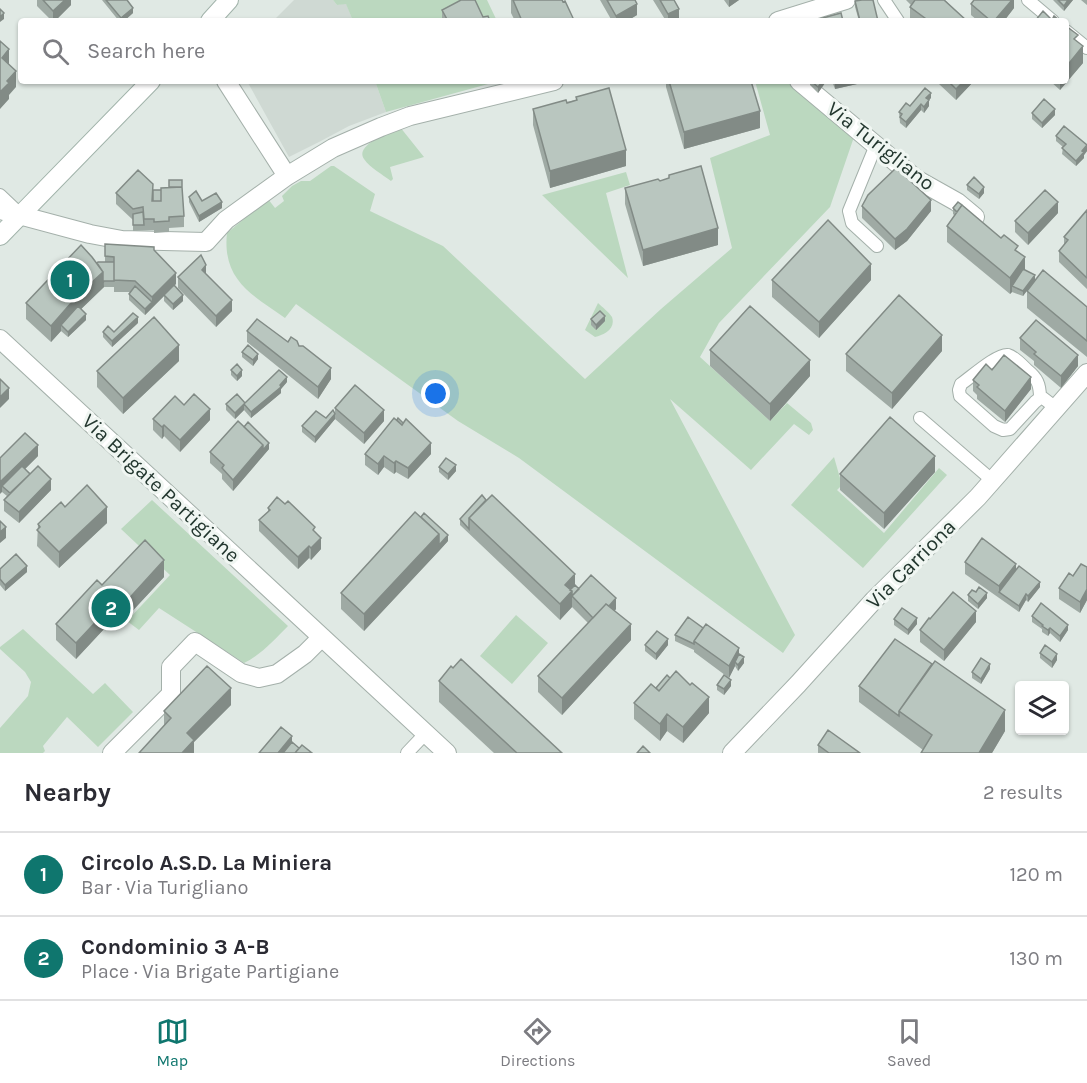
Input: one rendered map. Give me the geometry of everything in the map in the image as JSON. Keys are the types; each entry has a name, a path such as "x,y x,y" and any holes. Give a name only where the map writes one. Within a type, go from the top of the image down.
{"street":[{"path":"213,18 229,0"},
{"path":"785,18 816,5 846,0"},
{"path":"0,236 149,84"},
{"path":"228,84 287,176"},
{"path":"0,210 90,234 122,240 206,242 226,220 287,176 333,148 410,116 542,84"},
{"name":"Via Turigliano","path":"803,84 916,179 957,202 984,225"},
{"name":"Via Brigate Partigiane","path":"0,339 447,753"},
{"name":"Via Carriona","path":"732,753 874,600 993,481 1087,373"},
{"path":"112,753 171,694 171,667 195,642 241,673 259,678 277,674 305,654 322,637"}],"lane":[{"path":"884,0 896,18"},
{"path":"1028,0 1049,18"},
{"path":"1069,33 1087,48"},
{"path":"876,146 849,211 852,223 877,246"},
{"path":"0,195 21,215"},
{"path":"1008,355 1035,377 1040,388 1040,398 1010,429 1003,430 994,426 960,396 959,390 961,384 995,359 1008,355"},
{"path":"1040,398 1056,408"},
{"path":"920,418 993,481"},
{"path":"407,753 426,734"}],"shaded area":[{"path":"294,0 333,0 337,5 346,3 352,18 276,18"},
{"path":"249,84 376,84 386,112 349,126 289,157"}],"green space":[{"path":"333,0 487,0 496,18 352,18 346,4 337,5"},
{"path":"376,84 488,84 386,112"},
{"path":"756,84 796,84 855,134 830,207 719,323 700,357 770,421 787,403 811,423 813,430 809,435 794,424 751,470 670,399 795,635 783,653 519,458 458,421 296,304 285,318 261,302 242,284 229,263 227,233 268,199 275,208 284,201 282,196 292,186 301,181 310,181 334,166 375,194 370,211 443,246 585,379 732,248 710,158 770,135"},
{"path":"400,127 424,157 390,167 393,179 391,181 369,165 362,154 369,144"},
{"path":"626,172 630,185 606,193 628,278 542,195"},
{"path":"598,303 611,315 613,321 608,331 595,337 585,330"},
{"path":"834,457 842,485 837,490 884,533 939,468 947,475 863,568 791,505"},
{"path":"152,500 288,626 250,660 244,663 159,608 139,630 127,621 170,575 121,529"},
{"path":"516,615 548,643 512,684 480,656"},
{"path":"23,629 93,694 105,683 133,712 98,747 67,717 43,746 45,751 43,753 0,753 0,728 28,696 31,682 25,672 0,647"}],"building":[{"path":"43,0 65,0 53,11"},
{"path":"106,0 127,0 133,8 121,18"},
{"path":"461,0 475,0 483,17 488,16 489,18 446,18 442,10"},
{"path":"513,0 562,0 565,1 573,18 521,18"},
{"path":"607,0 635,0 637,4 616,16"},
{"path":"660,0 674,0 679,9 668,14"},
{"path":"873,0 877,18 859,18 855,1"},
{"path":"915,0 944,0 964,18 925,18 910,7"},
{"path":"974,0 1012,0 997,18 987,18 971,4"},
{"path":"1058,0 1068,0 1064,6"},
{"path":"1043,11 1050,18 1037,18"},
{"path":"841,13 842,18 823,18"},
{"path":"1069,28 1078,35 1074,39 1083,46 1069,63"},
{"path":"0,41 9,49 2,58 16,71 0,92"},
{"path":"670,84 752,84 760,111 684,132"},
{"path":"951,84 961,84 956,89"},
{"path":"609,88 626,150 550,171 533,109 566,100 567,103 577,100 576,97"},
{"path":"925,88 931,93 926,98 929,100 924,107 921,104 906,122 900,117 902,114 899,112 906,103 910,106"},
{"path":"1044,99 1055,109 1042,123 1032,113"},
{"path":"1064,126 1087,145 1076,161 1062,148 1066,144 1056,136"},
{"path":"701,166 718,228 643,250 625,188 658,179 660,181 669,178 669,175"},
{"path":"896,168 931,200 907,229 895,239 862,206 868,195"},
{"path":"138,170 153,184 152,201 161,201 161,188 182,187 184,216 169,217 169,221 154,222 154,219 144,219 143,207 133,209 116,193"},
{"path":"974,177 984,187 979,194 967,185"},
{"path":"169,180 182,180 182,187 169,187"},
{"path":"153,190 161,190 161,201 153,201"},
{"path":"1045,190 1058,202 1028,233 1015,221"},
{"path":"196,191 202,201 216,193 222,202 199,216 189,197"},
{"path":"958,202 962,205 957,212 953,208"},
{"path":"962,205 1001,238 1004,235 1018,246 1015,250 1025,257 1010,278 947,226"},
{"path":"1087,210 1087,278 1059,251 1068,240 1064,237"},
{"path":"143,212 144,225 133,225 133,214"},
{"path":"828,220 871,264 819,322 772,280"},
{"path":"105,244 154,247 154,250 176,273 152,297 135,281 114,280 114,257 105,256"},
{"path":"81,245 103,272 78,295 51,326 26,303"},
{"path":"201,255 206,265 202,270 232,300 216,316 178,277"},
{"path":"98,262 114,262 114,281 103,283 103,272"},
{"path":"1023,269 1035,275 1023,291 1012,286"},
{"path":"1043,270 1087,307 1087,341 1027,291"},
{"path":"174,285 183,295 173,304 164,295"},
{"path":"135,286 152,302 145,309 129,294"},
{"path":"899,295 942,335 892,393 846,354"},
{"path":"78,306 86,314 68,332 61,325"},
{"path":"750,306 810,360 770,404 710,350"},
{"path":"600,311 605,316 596,325 591,319"},
{"path":"133,313 138,317 112,341 103,332 108,326 114,332"},
{"path":"154,317 179,345 123,398 97,371"},
{"path":"257,319 288,342 291,337 297,341 299,346 303,346 331,368 318,387 247,331"},
{"path":"1036,320 1078,355 1061,376 1034,354 1036,352 1020,338"},
{"path":"248,345 258,354 253,360 242,352"},
{"path":"1004,355 1031,377 1005,411 977,387 979,385 973,380 986,364 992,370"},
{"path":"237,364 242,370 237,376 231,370"},
{"path":"279,370 287,377 280,385 281,387 251,412 244,404 235,413 226,404 237,394 245,403"},
{"path":"0,379 9,388 0,397"},
{"path":"355,385 384,410 364,433 335,408"},
{"path":"194,394 210,409 180,440 164,425 162,427 153,419 175,396 184,405"},
{"path":"333,410 335,414 315,437 302,426 316,411 326,418"},
{"path":"890,417 935,456 884,513 840,474"},
{"path":"394,418 402,425 406,419 431,443 408,468 384,456 378,464 365,454"},
{"path":"238,421 263,445 233,480 222,468 224,465 210,452"},
{"path":"248,422 269,443 263,450 263,445 244,427"},
{"path":"25,433 38,445 0,482 0,458"},
{"path":"446,458 456,465 448,474 439,467"},
{"path":"22,466 30,474 10,493 2,486"},
{"path":"38,466 51,479 19,512 4,500"},
{"path":"87,485 107,507 59,552 37,530 40,527 38,524 61,502 65,507"},
{"path":"482,495 486,500 469,518 469,529 460,519"},
{"path":"492,495 575,574 565,585 572,591 560,604 469,518"},
{"path":"277,497 285,504 288,501 315,527 313,530 321,538 298,557 259,520 270,510 268,508"},
{"path":"415,512 439,534 364,614 341,593"},
{"path":"424,513 448,535 439,545 439,534 421,517"},
{"path":"0,521 6,527 0,532"},
{"path":"982,538 1016,564 999,586 965,562"},
{"path":"145,540 164,560 124,604 118,598 76,643 56,624 97,580 102,585"},
{"path":"16,554 27,566 5,585 0,579 0,569"},
{"path":"1081,564 1087,567 1087,589 1080,602 1059,588 1069,573 1073,576"},
{"path":"1019,566 1040,582 1028,596 1026,594 1019,606 999,592"},
{"path":"591,575 616,598 609,606 606,604 593,618 572,596"},
{"path":"575,585 579,589 572,596 570,590"},
{"path":"979,587 987,593 978,604 968,595 972,590 976,592"},
{"path":"953,592 976,611 944,650 920,630"},
{"path":"1041,603 1068,625 1060,636 1050,628 1048,630 1042,626 1032,616"},
{"path":"606,604 631,624 562,698 538,676"},
{"path":"902,608 917,618 908,630 894,619"},
{"path":"688,617 703,628 694,644 675,635"},
{"path":"706,624 739,648 729,666 694,641"},
{"path":"657,631 668,639 656,654 645,645"},
{"path":"895,639 932,664 899,711 899,716 859,686"},
{"path":"1045,645 1057,654 1052,662 1040,653"},
{"path":"739,654 744,657 738,665 735,662"},
{"path":"981,658 990,664 981,679 972,672"},
{"path":"461,659 562,753 517,753 439,681 451,666 453,668"},
{"path":"935,661 1005,710 979,753 921,753 932,735 899,711"},
{"path":"207,666 231,688 187,733 194,740 182,753 139,753 171,718 164,711"},
{"path":"676,671 690,685 692,683 709,697 683,727 667,714 660,724 634,703 651,684 659,691"},
{"path":"667,675 670,678 659,691 656,688"},
{"path":"724,675 731,680 724,689 717,685"},
{"path":"281,727 292,736 278,753 259,753"},
{"path":"828,730 860,753 829,753 818,745"},
{"path":"292,742 299,748 295,753 283,753"},
{"path":"302,745 312,753 295,753"},
{"path":"643,746 650,753 637,753"}],"place":[{"name":"Circolo A.S.D. La Miniera","path":"70,280"},
{"name":"Condominio 3 A-B","path":"111,608"}]}
